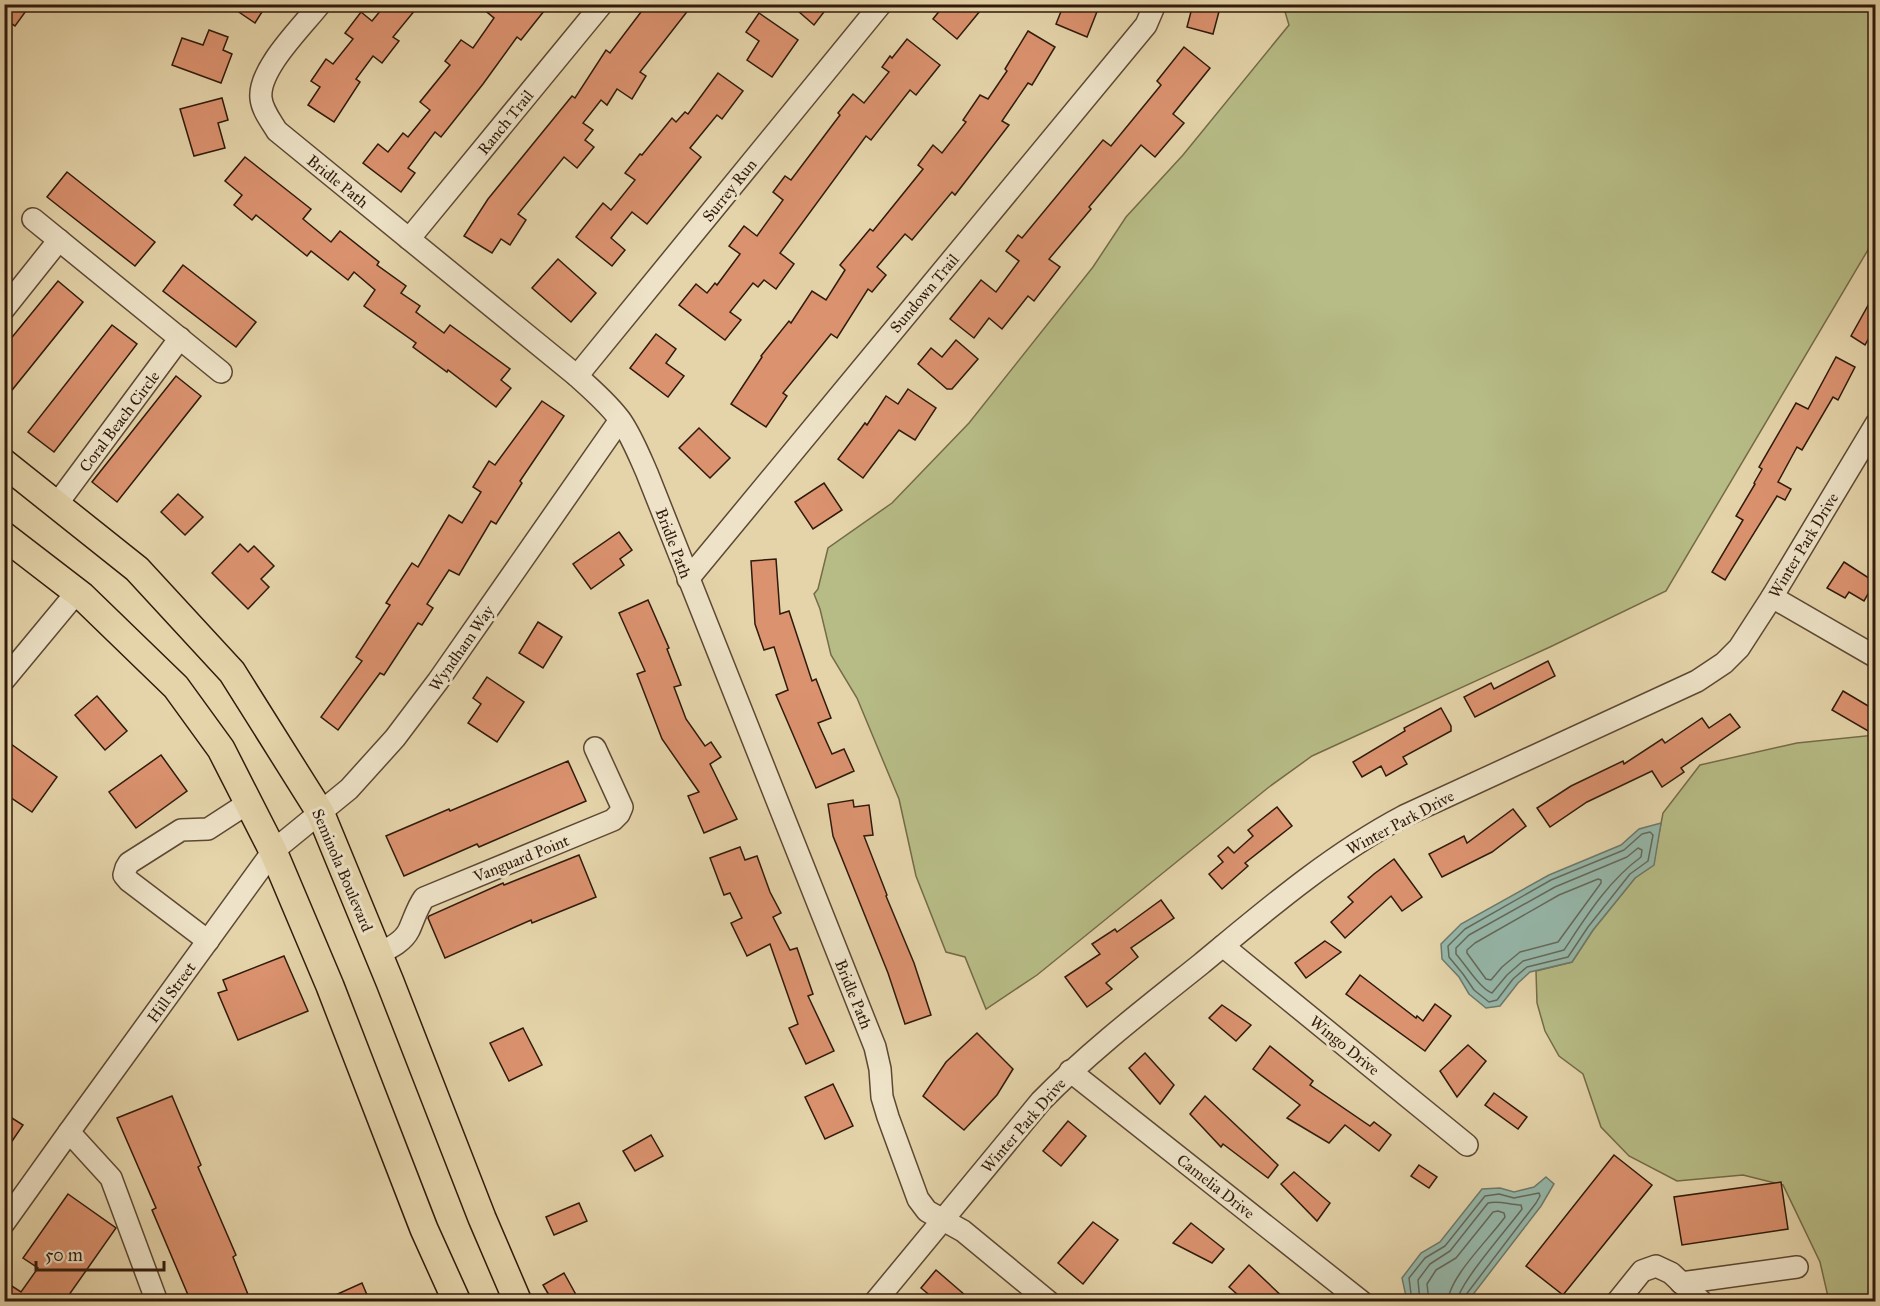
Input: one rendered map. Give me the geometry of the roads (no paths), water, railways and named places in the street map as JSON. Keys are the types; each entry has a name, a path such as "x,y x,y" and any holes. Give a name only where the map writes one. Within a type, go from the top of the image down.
{"main road":[{"name":"Seminola Boulevard","path":"4,463 137,568 232,672 320,812 482,1218 518,1302"},
{"path":"4,536 77,592 176,687 221,749 273,852 330,986 424,1229 457,1302"}],"street":[{"name":"Bridle Path","path":"320,4 274,60 265,76 261,97 266,112 277,131 577,376 620,420 647,473 875,1047 880,1069 882,1097 918,1199 927,1211 963,1231 1049,1302"},
{"name":"Ranch Trail","path":"409,239 602,4"},
{"name":"Surrey Run","path":"577,376 881,4"},
{"name":"Sundown Trail","path":"688,579 1146,25 1155,4"},
{"path":"33,219 221,372"},
{"path":"4,309 60,240"},
{"name":"Coral Beach Circle","path":"57,504 180,338"},
{"name":"Wyndham Way","path":"273,852 349,789 395,738 438,681 620,420"},
{"name":"Winter Park Drive","path":"875,1302 1041,1101 1070,1071 1222,946 1340,854 1404,816 1697,681 1724,663 1739,648 1772,597 1875,424"},
{"path":"4,680 77,592"},
{"path":"1772,597 1875,657"},
{"name":"Vanguard Point","path":"378,954 395,945 408,932 424,898 613,820 622,807 595,748"},
{"path":"208,941 129,881 124,875 126,868 129,863 181,830 208,829 249,802"},
{"name":"Hill Street","path":"4,1223 273,852"},
{"name":"Wingo Drive","path":"1222,946 1467,1145"},
{"name":"Camelia Drive","path":"1070,1071 1362,1302"},
{"path":"69,1132 111,1178 157,1302"},
{"path":"1617,1302 1642,1271 1656,1266 1671,1273 1692,1295 1797,1267"}],"water":[{"path":"1661,823 1654,865 1635,878 1593,930 1572,962 1530,972 1500,1006 1486,1008 1469,994 1459,977 1442,959 1441,944 1461,924 1549,875 1621,845 1639,829"},
{"path":"1546,1177 1554,1184 1541,1206 1468,1301 1407,1301 1402,1278 1421,1253 1440,1242 1482,1189 1500,1188 1514,1192 1534,1187"}]}
